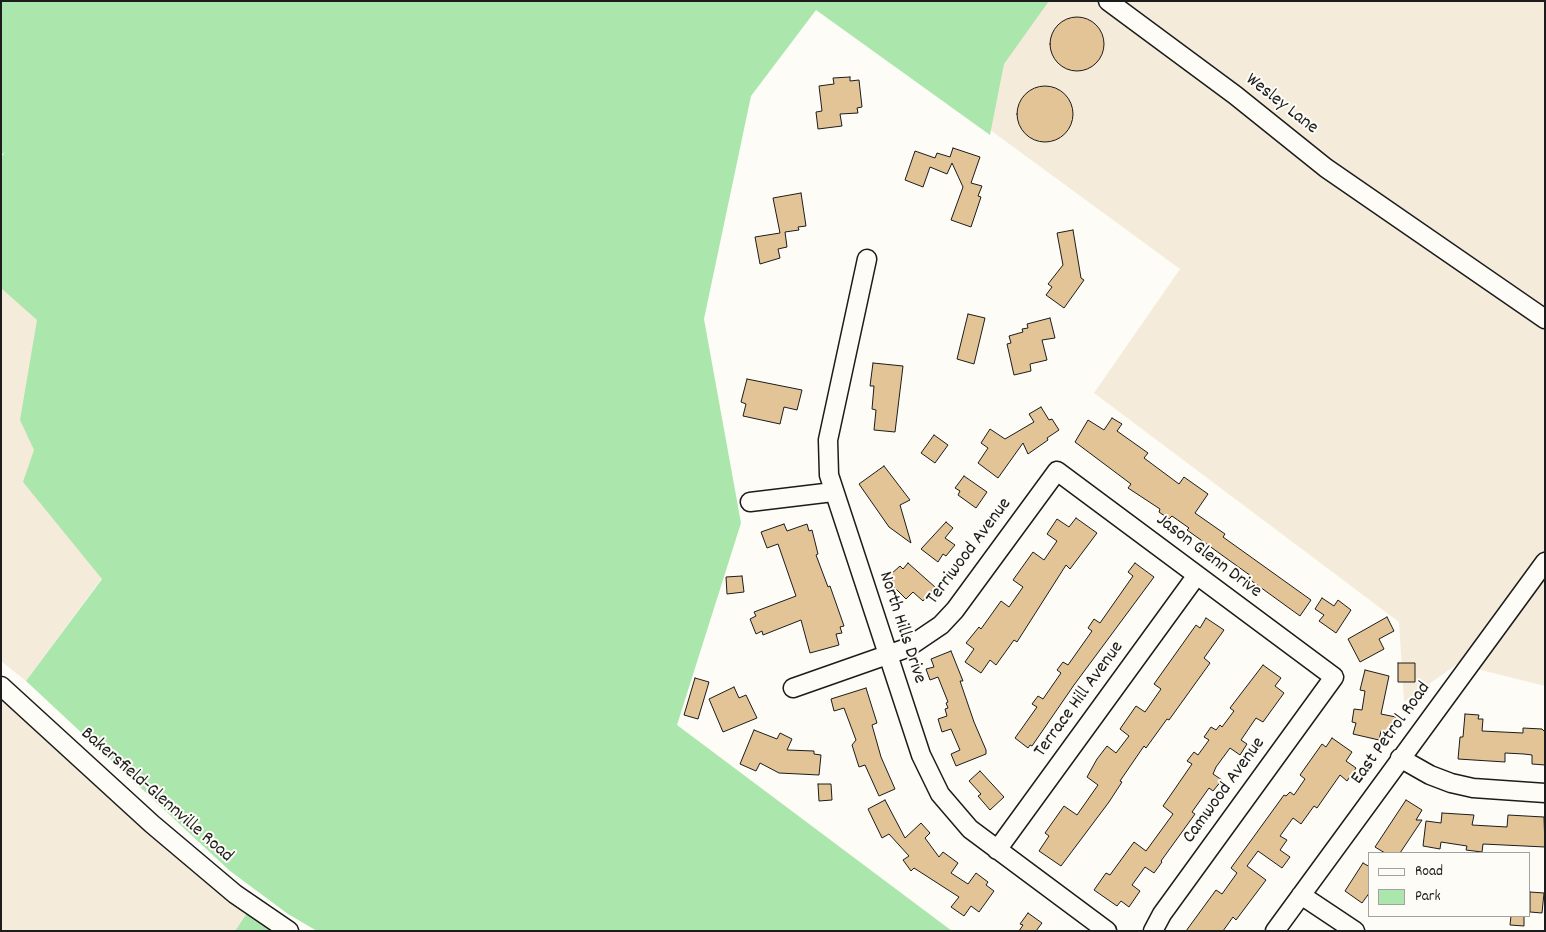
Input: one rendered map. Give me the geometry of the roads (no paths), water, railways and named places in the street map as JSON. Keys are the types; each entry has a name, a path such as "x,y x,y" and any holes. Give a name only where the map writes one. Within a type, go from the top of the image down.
{"street":[{"name":"Wesley Lane","path":"1108,1 1235,96 1326,168 1545,320"},
{"name":"North Hills Drive","path":"867,259 828,440 828,458 833,492 921,755 940,794 970,829 1107,931"},
{"name":"Jason Glenn Drive","path":"1057,470 1334,677"},
{"name":"Terriwood Avenue","path":"792,688 888,656 925,638 955,610 1057,470"},
{"path":"750,502 833,492"},
{"name":"East Petrol Road","path":"1275,931 1545,562"},
{"name":"Terrace Hill Avenue","path":"997,850 1197,574"},
{"name":"Camwood Avenue","path":"1153,931 1162,914 1334,677"},
{"name":"Bakersfield-Glennville Road","path":"1,686 169,838 235,894 289,931"},
{"path":"1400,758 1430,775 1451,783 1473,788 1545,793"},
{"path":"1301,895 1355,931"}]}
